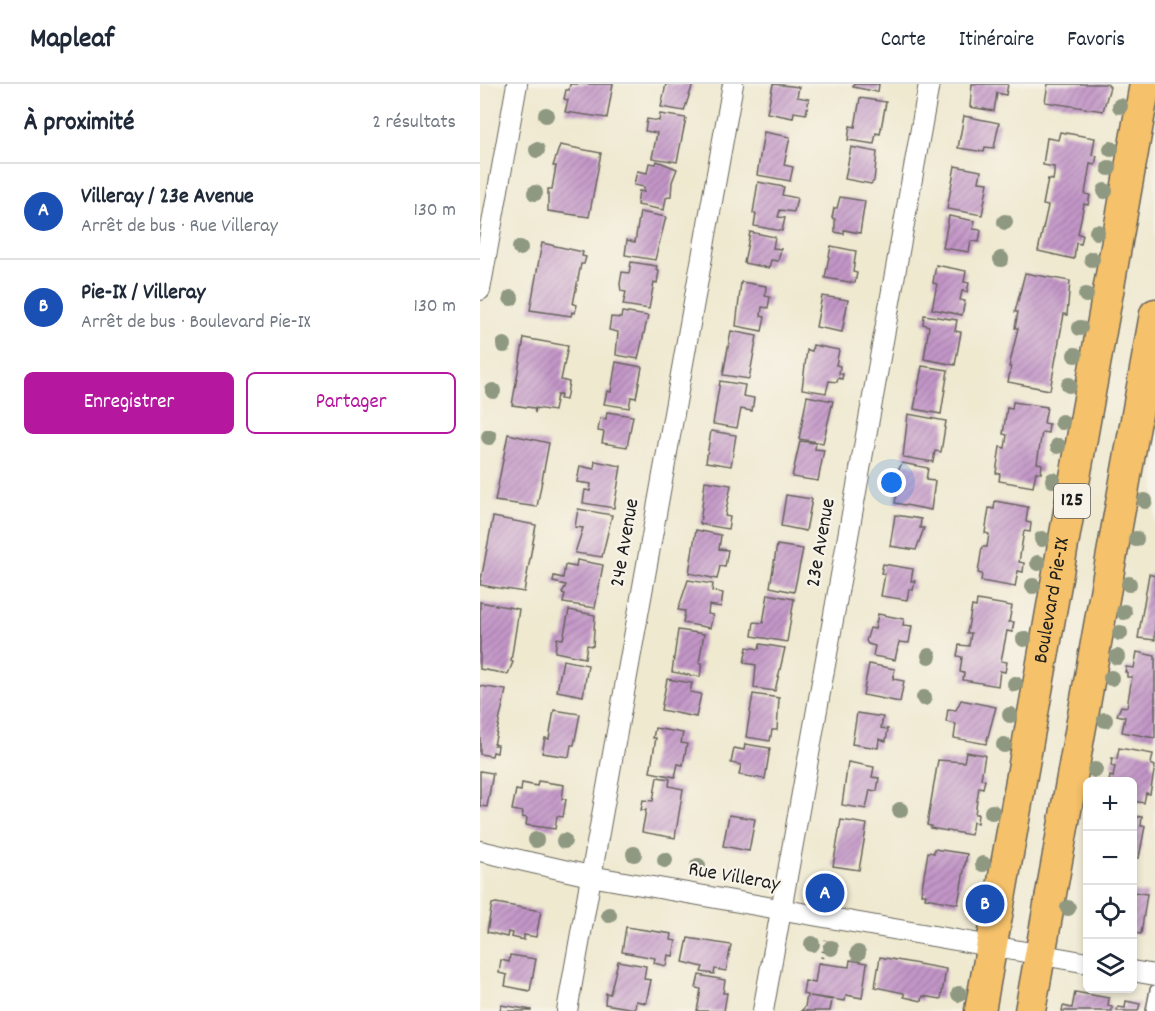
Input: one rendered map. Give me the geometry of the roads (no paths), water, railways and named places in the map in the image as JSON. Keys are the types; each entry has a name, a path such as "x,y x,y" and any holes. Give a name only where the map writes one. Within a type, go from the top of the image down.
{"main road":[{"name":"Boulevard Pie-IX","path":"980,1011 1145,84"},
{"name":"125","path":"1030,1011 1155,314"}],"street":[{"path":"480,290 484,243 517,84"},
{"name":"24e Avenue","path":"567,1011 733,84"},
{"name":"23e Avenue","path":"763,1011 928,84"},
{"name":"Rue Villeray","path":"480,851 590,876 1083,962"},
{"path":"1137,972 1155,975"}],"lane":[{"path":"1151,1011 1155,990"}],"place":[{"name":"Villeray / 23e Avenue","path":"825,893"},
{"name":"Pie-IX / Villeray","path":"985,904"}]}
